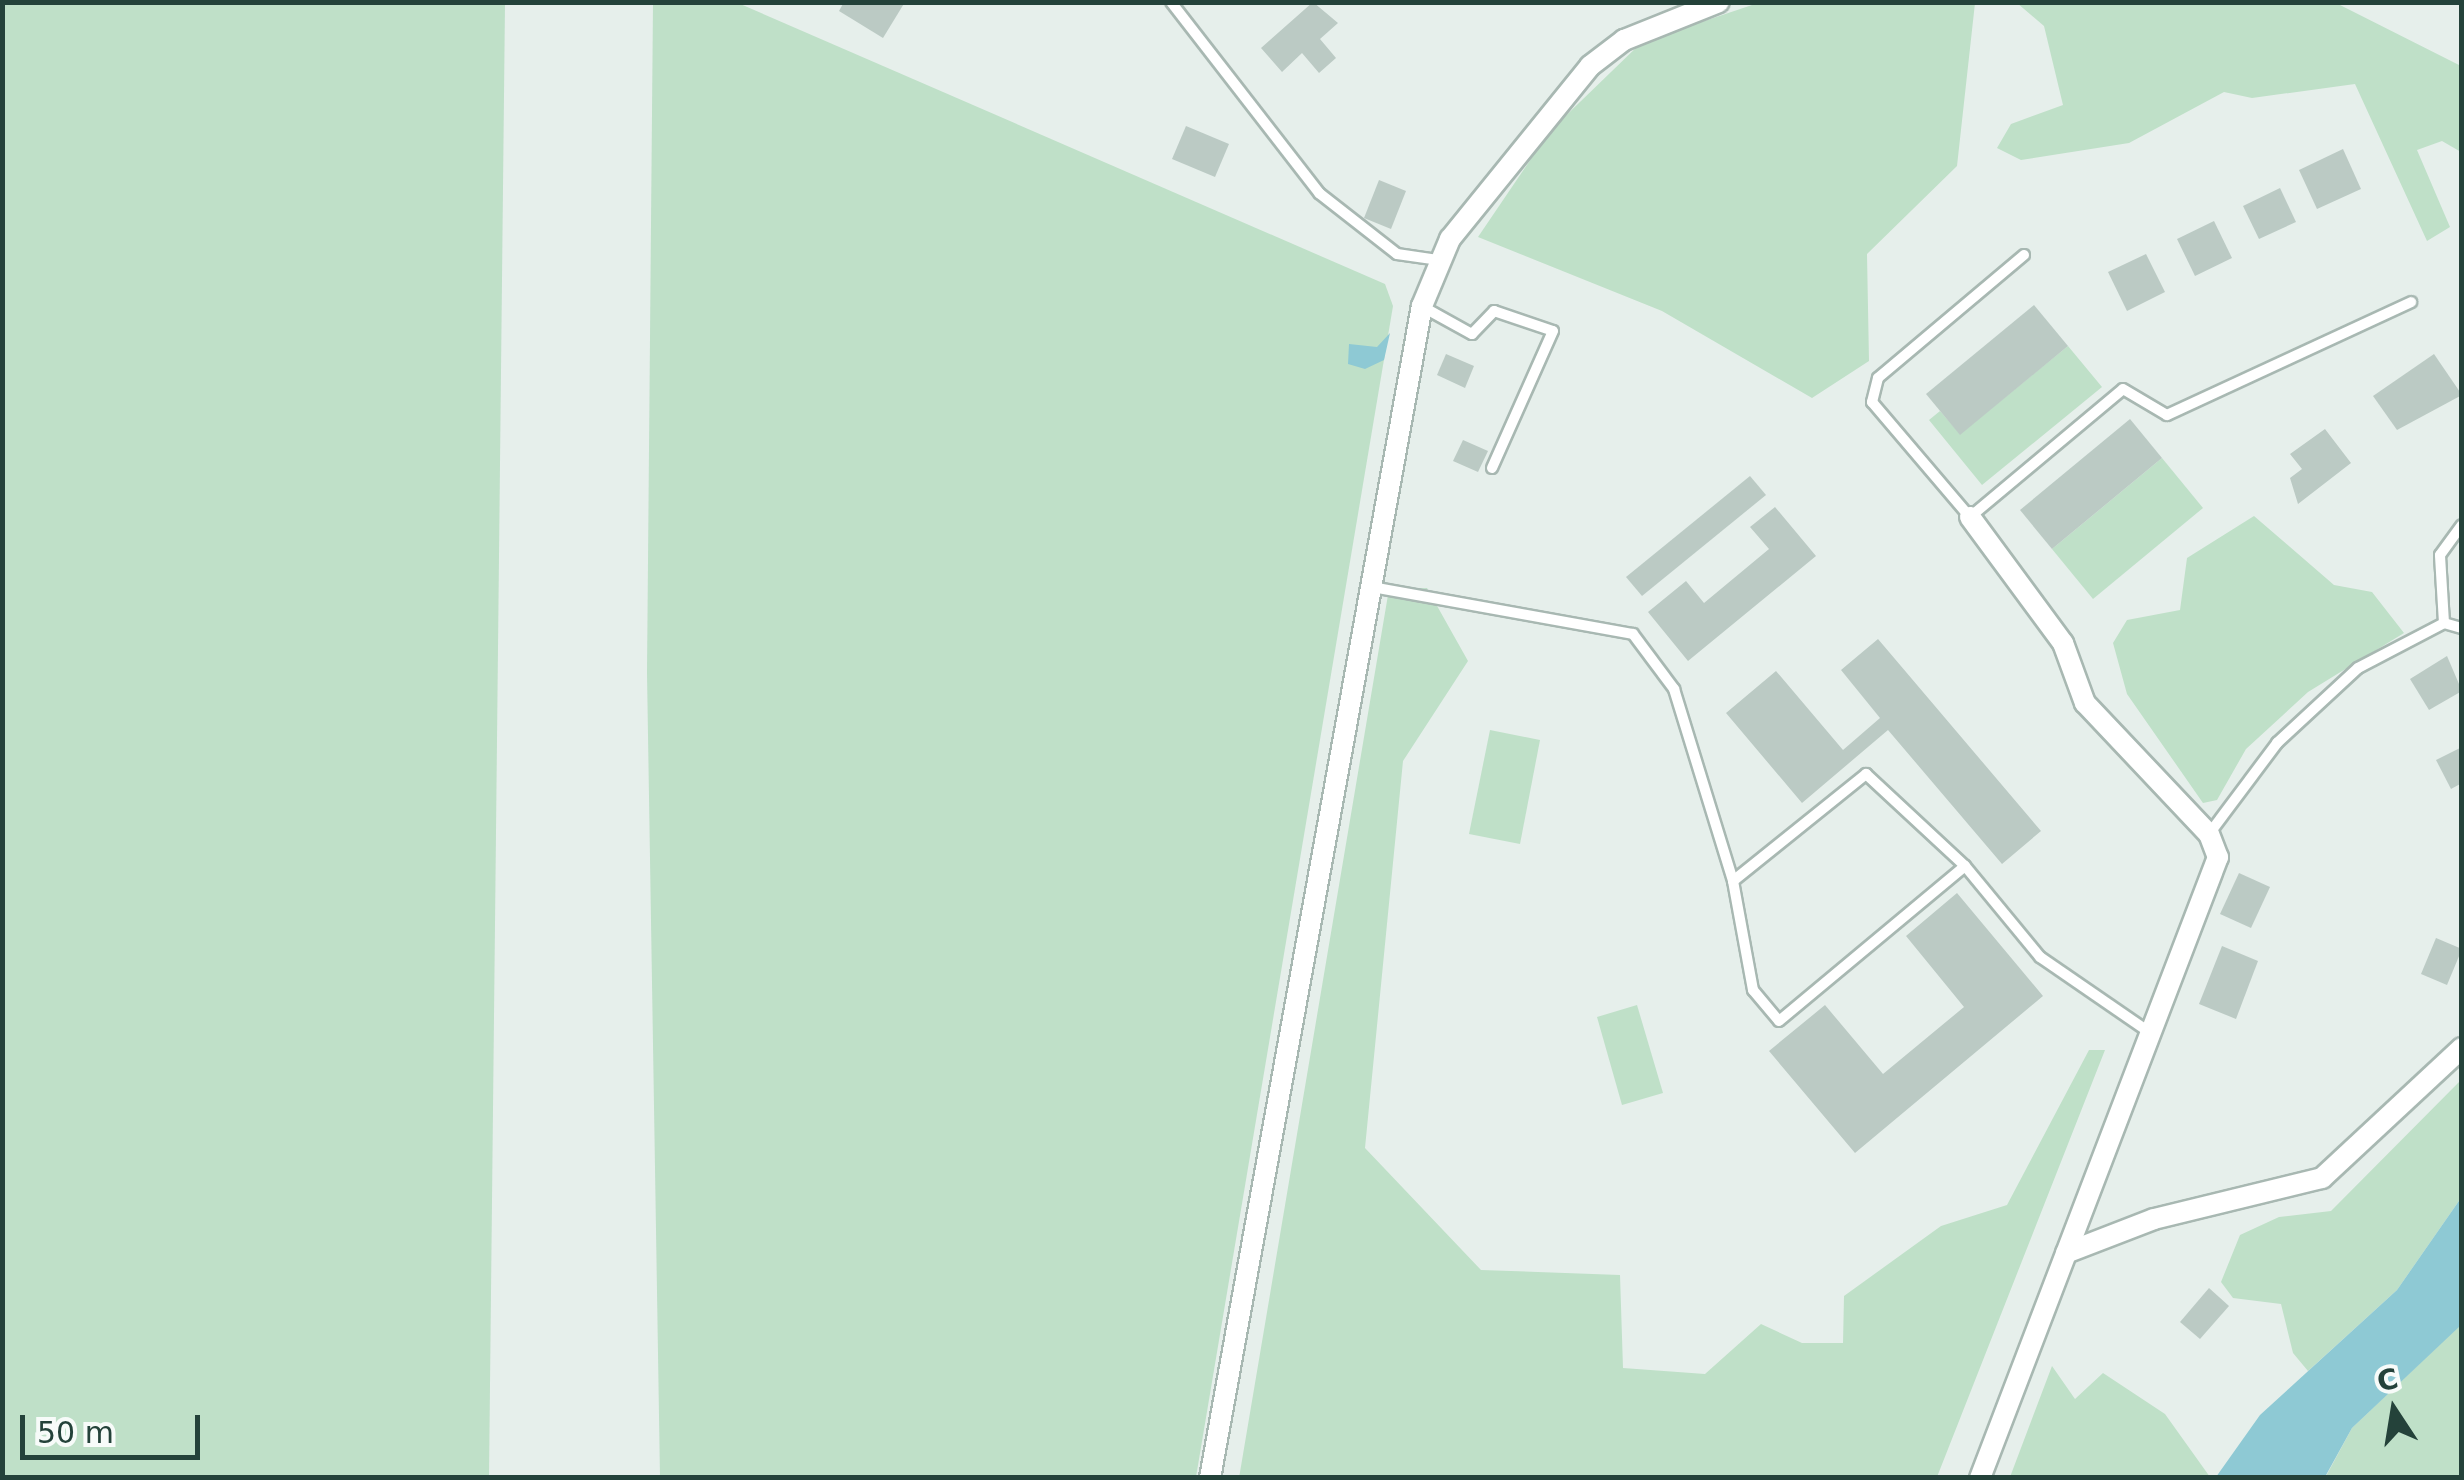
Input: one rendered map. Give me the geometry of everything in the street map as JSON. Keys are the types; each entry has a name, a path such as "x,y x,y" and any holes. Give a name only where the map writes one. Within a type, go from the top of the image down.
{"street":[{"path":"1210,1478 1422,306 1438,260 1590,66 1624,40 1719,2"},
{"path":"1970,518 2063,643 2085,704 2209,834 2216,879 2149,1032 1980,1478"},
{"path":"2066,1252 2154,1219 2322,1178 2462,1048"}],"lane":[{"path":"1171,2 1318,193 1397,254 1438,260"},
{"path":"2024,256 1878,378 1872,402 1970,518 2124,389 2168,415 2411,302"},
{"path":"1422,306 1472,334 1494,312 1552,331 1492,468"},
{"path":"2444,624 2440,554 2462,525"},
{"path":"1371,586 1633,634 1674,688 1733,881 1753,990 1779,1021 1965,866"},
{"path":"2209,834 2276,743 2358,668 2444,624 2462,628"},
{"path":"1733,881 1866,774 1965,866 2040,956 2149,1032"}],"green space":[{"path":"3,2 505,3 489,1477 3,1477"},
{"path":"653,3 738,3 1385,284 1393,306 1196,1477 660,1477 647,673"},
{"path":"1758,3 1975,3 1957,166 1867,254 1869,361 1812,398 1662,311 1478,237 1550,131 1642,42"},
{"path":"2017,3 2336,3 2461,66 2461,152 2442,141 2417,150 2450,227 2427,241 2355,84 2252,98 2224,92 2129,143 2021,160 1997,148 2011,124 2063,105 2044,26"},
{"path":"2068,346 2102,387 1982,485 1929,420 1940,411 1960,434"},
{"path":"2162,458 2203,508 2093,599 2052,549"},
{"path":"2254,516 2334,585 2372,592 2404,633 2308,692 2246,749 2217,800 2203,803 2127,694 2113,643 2127,620 2180,610 2187,558"},
{"path":"1427,588 1468,661 1403,761 1365,1148 1481,1270 1620,1275 1623,1368 1705,1374 1761,1324 1802,1343 1843,1343 1844,1296 1941,1226 2007,1205 2089,1050 2105,1050 1937,1477 1239,1478 1389,589"},
{"path":"1490,730 1540,740 1520,844 1469,834"},
{"path":"1637,1005 1663,1093 1622,1105 1597,1017"},
{"path":"2461,1080 2461,1198 2397,1290 2308,1371 2293,1353 2281,1304 2233,1298 2221,1282 2240,1235 2279,1217 2331,1211"},
{"path":"2461,1324 2461,1477 2325,1478 2352,1428"},
{"path":"2052,1366 2075,1399 2103,1373 2165,1414 2210,1477 2010,1477"}],"water":[{"path":"1390,333 1384,360 1365,369 1348,364 1349,344 1377,347"},
{"path":"2461,1198 2460,1326 2352,1428 2325,1477 2216,1477 2260,1415 2397,1290"}],"building":[{"path":"844,2 905,2 883,38 839,11"},
{"path":"1313,2 1338,23 1320,39 1336,58 1319,73 1302,53 1282,72 1261,48"},
{"path":"1186,126 1229,144 1215,177 1172,159"},
{"path":"2343,149 2361,189 2317,209 2299,170"},
{"path":"1379,180 1406,191 1391,229 1364,218"},
{"path":"2280,188 2296,222 2259,239 2243,206"},
{"path":"2214,221 2232,258 2195,276 2177,239"},
{"path":"2146,254 2165,292 2127,311 2108,272"},
{"path":"2034,305 2068,346 1960,435 1926,394"},
{"path":"1446,354 1474,366 1465,388 1437,375"},
{"path":"2434,354 2462,395 2397,430 2373,396"},
{"path":"2130,419 2162,458 2052,549 2020,510"},
{"path":"2325,429 2351,463 2298,504 2290,478 2302,469 2290,454"},
{"path":"1463,440 1488,451 1478,472 1453,461"},
{"path":"1750,476 1766,495 1642,596 1626,577"},
{"path":"1775,507 1816,556 1688,661 1648,612 1686,581 1704,603 1769,549 1750,527"},
{"path":"1878,639 2041,831 2002,864 1888,730 1802,803 1726,713 1776,671 1843,750 1880,718 1841,670"},
{"path":"2447,656 2462,691 2429,710 2410,679"},
{"path":"2462,747 2462,783 2451,789 2436,760"},
{"path":"2239,873 2270,887 2251,928 2220,914"},
{"path":"1957,893 2043,996 1855,1153 1769,1051 1825,1005 1883,1074 1964,1007 1906,936"},
{"path":"2436,938 2462,949 2447,985 2421,974"},
{"path":"2222,946 2258,961 2236,1019 2199,1004"},
{"path":"2209,1288 2229,1306 2200,1339 2180,1322"}]}
